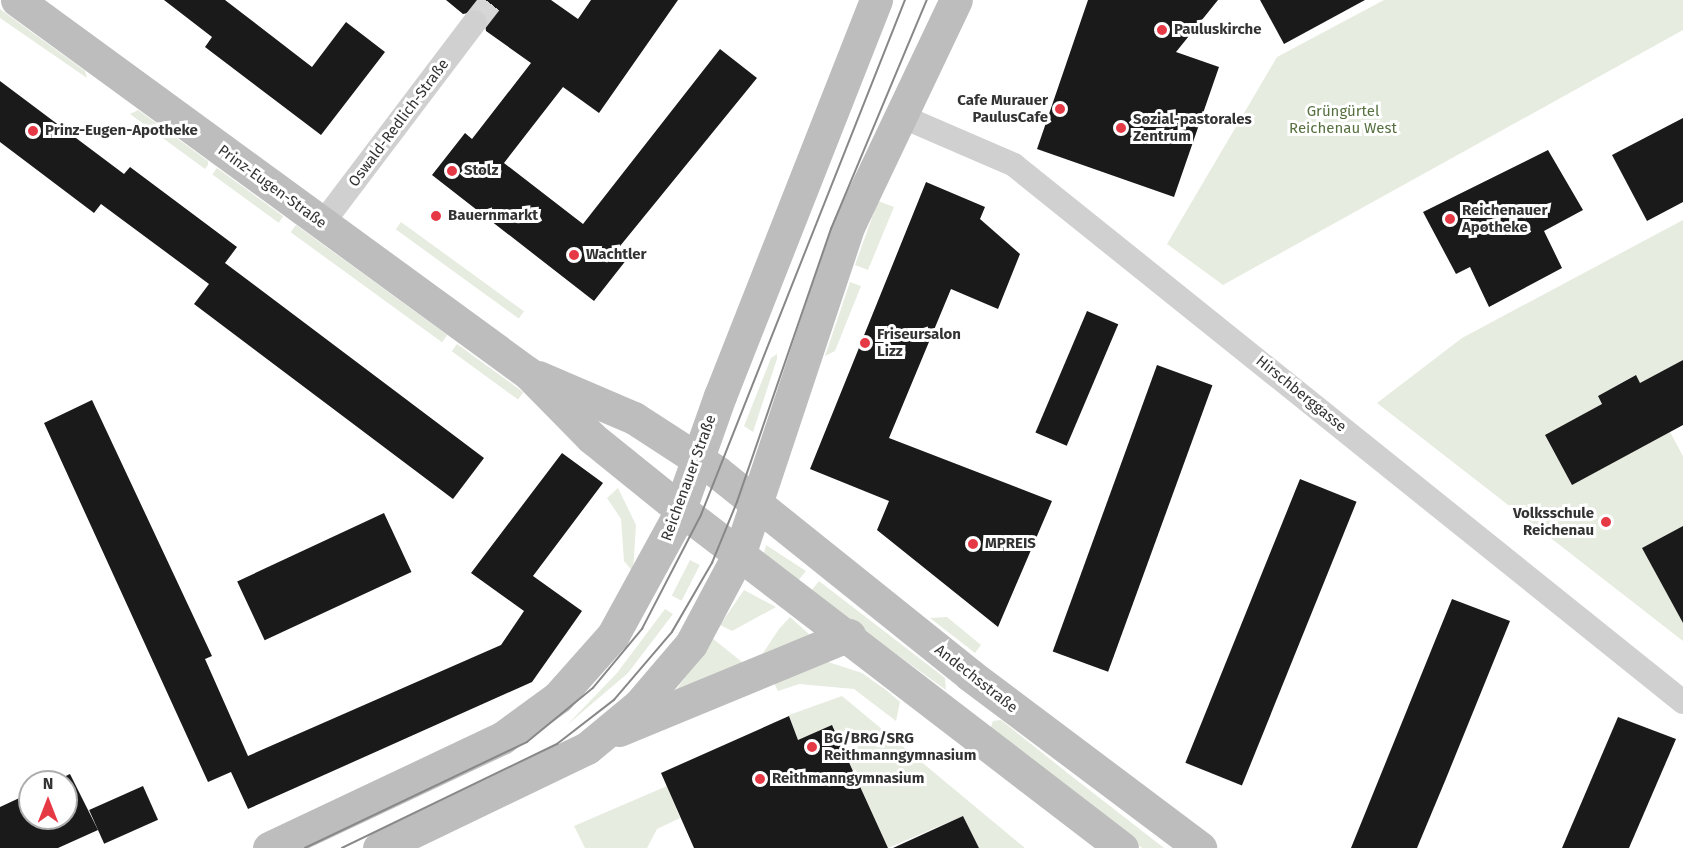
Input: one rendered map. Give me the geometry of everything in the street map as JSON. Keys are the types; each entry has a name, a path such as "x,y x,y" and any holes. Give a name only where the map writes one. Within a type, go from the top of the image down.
{"street":[{"name":"Prinz-Eugen-Straße","path":"17,0 528,373 592,438 680,509 740,552"},
{"name":"Reichenauer Straße","path":"269,848 468,757 533,718 613,635 680,509 697,459 876,0"},
{"path":"603,736 658,686 691,644 740,552 849,225 956,0"},
{"name":"Oswald-Redlich-Straße","path":"322,224 475,22"},
{"name":"Hirschberggasse","path":"902,116 1014,165 1683,702"},
{"name":"Prinz-Eugen-Straße","path":"528,373 634,418 697,459 757,503"},
{"name":"Andechsstraße","path":"757,503 970,675 1200,848"},
{"path":"740,552 849,634 1122,848"},
{"path":"379,848 544,772 603,736 849,634"},
{"path":"944,709 970,675"}],"green space":[{"name":"Grüngürtel Reichenau West","path":"1384,0 1683,0 1683,30 1223,285 1167,244 1277,57"},
{"path":"0,9 85,71 87,78 0,18"},
{"path":"138,110 208,161 205,169 130,114"},
{"path":"217,168 283,216 279,223 212,174"},
{"path":"878,201 894,207 868,270 855,265"},
{"name":"Volksschule Reichenau","path":"1683,220 1683,360 1640,383 1635,375 1598,396 1602,404 1545,436 1572,484 1670,432 1683,456 1683,526 1642,548 1683,606 1683,641 1377,403 1462,338"},
{"path":"401,222 524,311 519,319 396,229"},
{"path":"296,225 447,335 442,342 291,232"},
{"path":"850,282 861,286 835,351 825,356"},
{"path":"457,344 523,392 518,399 452,351"},
{"path":"777,354 753,432 744,426 771,358"},
{"path":"618,488 636,525 633,572 624,561 621,519 607,498"},
{"path":"766,545 806,571 797,582 764,553"},
{"path":"690,560 700,565 682,601 672,596"},
{"path":"819,581 945,678 946,690 810,592"},
{"path":"744,590 776,607 732,631 720,625"},
{"path":"665,609 673,614 628,673 567,725 617,673"},
{"path":"790,617 810,635 761,656 779,629"},
{"path":"947,617 981,645 975,653 930,618"},
{"path":"712,638 747,666 672,695 698,661"},
{"path":"825,661 862,673 886,690 900,702 896,721 854,689 799,684 778,691 771,677"},
{"path":"842,696 1025,848 979,848 963,816 888,848 833,726 798,740 789,715"},
{"path":"1001,720 1164,848 1142,848 1014,752 990,730 993,721"},
{"path":"667,786 680,818 657,829 647,848 585,848 574,826"}],"building":[{"path":"164,0 225,0 312,67 346,22 385,52 321,135 205,47 212,37"},
{"path":"446,0 551,0 578,19 591,0 678,0 599,113 563,87 504,163 583,224 720,49 757,78 616,251 627,259 594,301 432,175 465,133 472,139 531,63 486,31 483,10 463,14"},
{"name":"Sozial-pastorales Zentrum","path":"1088,0 1218,0 1176,52 1219,67 1174,197 1037,149"},
{"path":"1260,0 1365,0 1284,44"},
{"path":"0,81 124,174 130,167 237,247 225,263 484,458 453,499 194,304 209,284 101,204 94,213 0,142"},
{"path":"1683,118 1683,202 1647,221 1612,155"},
{"path":"1548,150 1583,210 1544,231 1562,268 1489,307 1470,267 1456,274 1423,212"},
{"path":"926,182 985,207 980,219 1020,254 998,309 951,289 889,438 1052,501 998,627 877,530 889,501 810,469"},
{"path":"1087,311 1118,324 1067,446 1035,433"},
{"path":"1683,360 1683,425 1572,485 1545,435 1602,404 1598,396 1636,375 1640,383"},
{"path":"1157,365 1212,385 1108,672 1053,652"},
{"path":"92,400 212,656 205,659 248,756 501,645 524,611 471,573 562,453 603,483 533,576 582,611 532,682 248,809 231,772 208,782 44,423"},
{"path":"1300,479 1357,502 1242,786 1185,763"},
{"path":"384,513 411,572 265,640 237,581"},
{"path":"1683,526 1683,623 1642,548"},
{"path":"1452,599 1510,621 1417,848 1351,848"},
{"name":"Reithmanngymnasium","path":"789,716 798,740 832,725 888,848 694,848 661,773"},
{"path":"1618,717 1676,739 1629,848 1562,848"},
{"path":"143,786 158,820 104,844 89,810"},
{"path":"78,790 98,830 58,848 0,848 0,807 18,799 18,830 78,830"},
{"path":"963,816 979,848 893,848"}],"tunnel":[{"path":"475,22 492,0"}],"tram line":[{"path":"305,848 527,742 593,688 642,629 701,515 905,0"},
{"path":"342,848 557,744 614,700 672,632 712,563 737,502 831,229 927,0"}],"place":[{"name":"Pauluskirche","path":"1162,30"},
{"name":"Cafe Murauer PaulusCafe","path":"1060,109"},
{"name":"Sozial-pastorales Zentrum","path":"1121,128"},
{"name":"Prinz-Eugen-Apotheke","path":"33,131"},
{"name":"Stolz","path":"452,171"},
{"name":"Bauernmarkt","path":"436,216"},
{"name":"Reichenauer Apotheke","path":"1450,219"},
{"name":"Wachtler","path":"574,255"},
{"name":"Friseursalon Lizz","path":"865,343"},
{"name":"Volksschule Reichenau","path":"1606,522"},
{"name":"MPREIS","path":"973,544"},
{"name":"BG/BRG/SRG Reithmanngymnasium","path":"812,747"},
{"name":"Reithmanngymnasium","path":"760,779"}]}
